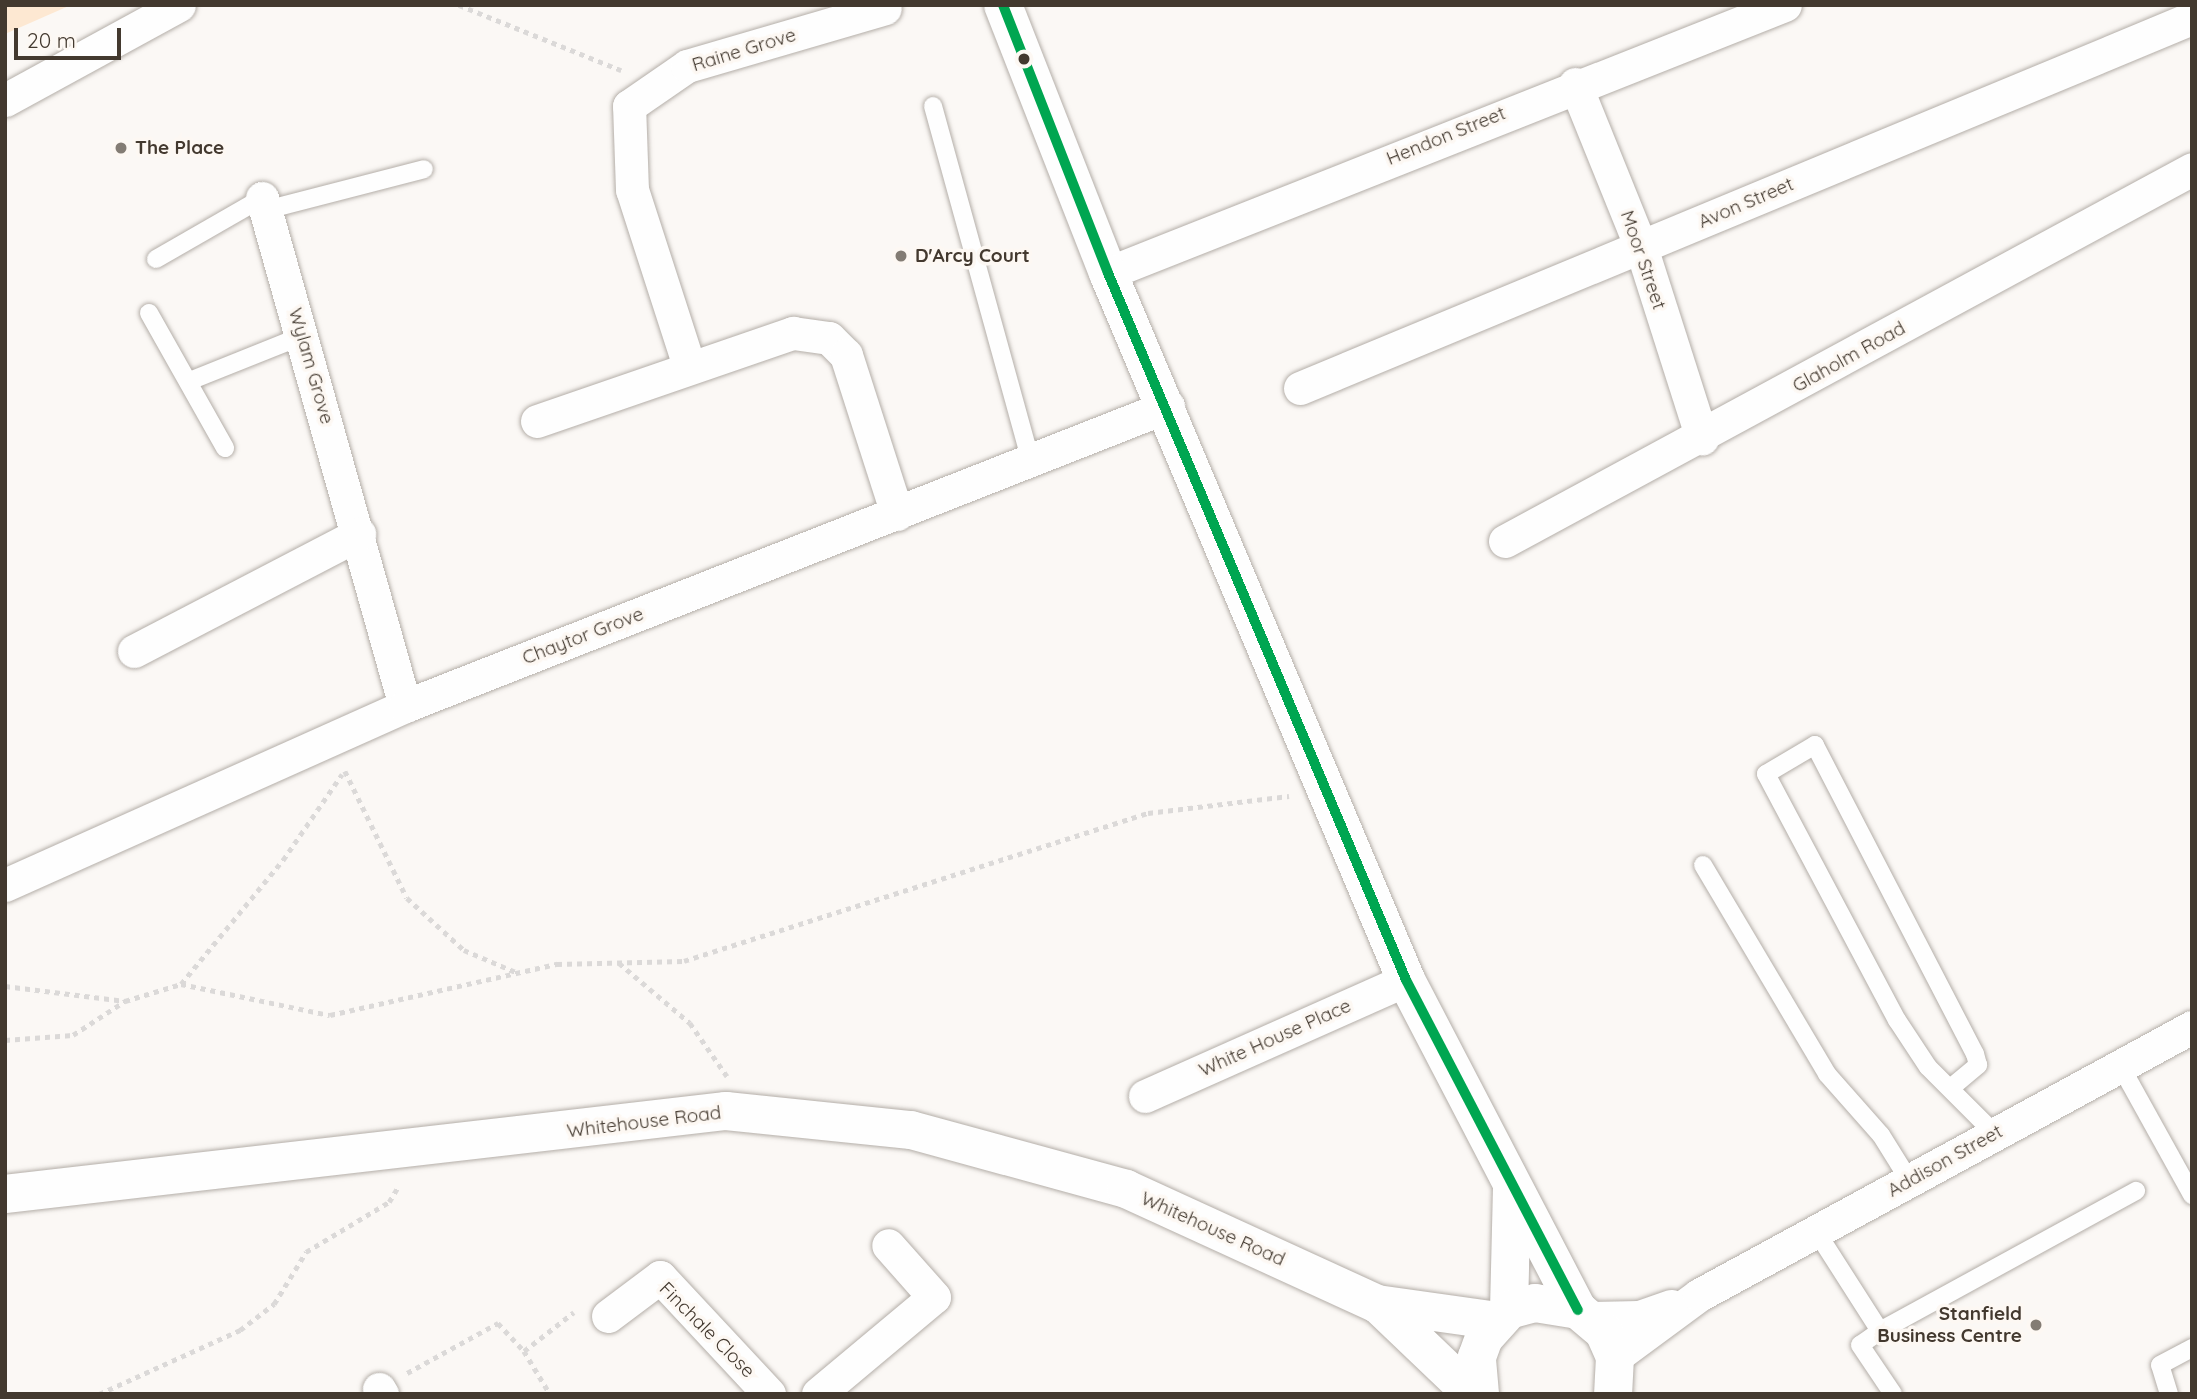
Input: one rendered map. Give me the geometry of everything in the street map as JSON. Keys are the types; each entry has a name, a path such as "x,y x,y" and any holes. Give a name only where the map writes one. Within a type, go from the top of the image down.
{"main road":[{"path":"1003,5 1108,273 1168,406 1406,980 1512,1189 1621,1378"},
{"name":"Whitehouse Road","path":"5,1194 726,1111 911,1130 1126,1189 1377,1304 1472,1394"},
{"path":"1480,1394 1477,1357 1503,1316 1512,1189"},
{"name":"Whitehouse Road","path":"1377,1304 1503,1316 1535,1303 1585,1314"}],"street":[{"path":"5,100 179,5"},
{"name":"Hendon Street","path":"1108,273 1575,84 1739,14 1785,5"},
{"name":"Raine Grove","path":"689,366 632,190 629,106 687,66 885,8"},
{"name":"Avon Street","path":"1300,388 2192,18"},
{"name":"Moor Street","path":"1575,84 1641,247 1702,438"},
{"name":"Glaholm Road","path":"1505,541 1702,438 2192,169"},
{"name":"Wylam Grove","path":"264,204 359,534 405,706"},
{"path":"537,421 689,366 793,333 829,338 846,355 897,514"},
{"name":"Chaytor Grove","path":"5,885 405,706 1031,463 1168,406"},
{"path":"134,651 359,534"},
{"name":"White House Place","path":"1145,1096 1406,980"},
{"name":"Addison Street","path":"1699,1295 2192,1027"},
{"path":"818,1394 934,1297 888,1245"},
{"name":"Finchale Close","path":"608,1316 660,1277 769,1394"},
{"path":"1585,1314 1639,1317 1699,1295"},
{"path":"1621,1378 1699,1295"}],"lane":[{"path":"933,106 1031,463"},
{"path":"156,259 264,204 424,169"},
{"path":"149,313 192,380 225,448"},
{"path":"192,380 302,336"},
{"path":"1953,1086 1978,1065 1975,1054 1815,745 1766,774 1897,1020 1928,1067 1953,1086 1995,1134"},
{"path":"1703,864 1827,1074 1881,1135 1909,1181"},
{"path":"2120,1065 2192,1195"},
{"path":"1893,1394 1860,1345 1880,1331 2136,1191"},
{"path":"1816,1231 1880,1331"},
{"path":"2169,1394 2160,1366 2192,1348"}],"path":[{"path":"459,5 658,84"},
{"path":"337,736 344,770 414,907 464,950 519,973"},
{"path":"181,984 283,860 344,770"},
{"path":"5,1040 74,1035 125,1002 181,984 330,1015 519,973 619,962 684,961 1148,813 1328,792"},
{"path":"619,962 690,1023 727,1068 726,1111"},
{"path":"5,986 125,1002"},
{"path":"99,1394 240,1331 274,1304 306,1252 389,1202 422,1148"},
{"path":"524,1351 588,1301 608,1316"},
{"path":"381,1391 498,1323 524,1351 550,1394"}],"shaded area":[{"path":"5,5 71,5 5,34"}],"transit line":[{"path":"1003,5 1108,273 1406,980 1578,1310"}],"place":[{"name":"The Place","path":"121,148"},
{"name":"D'Arcy Court","path":"901,256"},
{"name":"Stanfield Business Centre","path":"2036,1325"}]}
